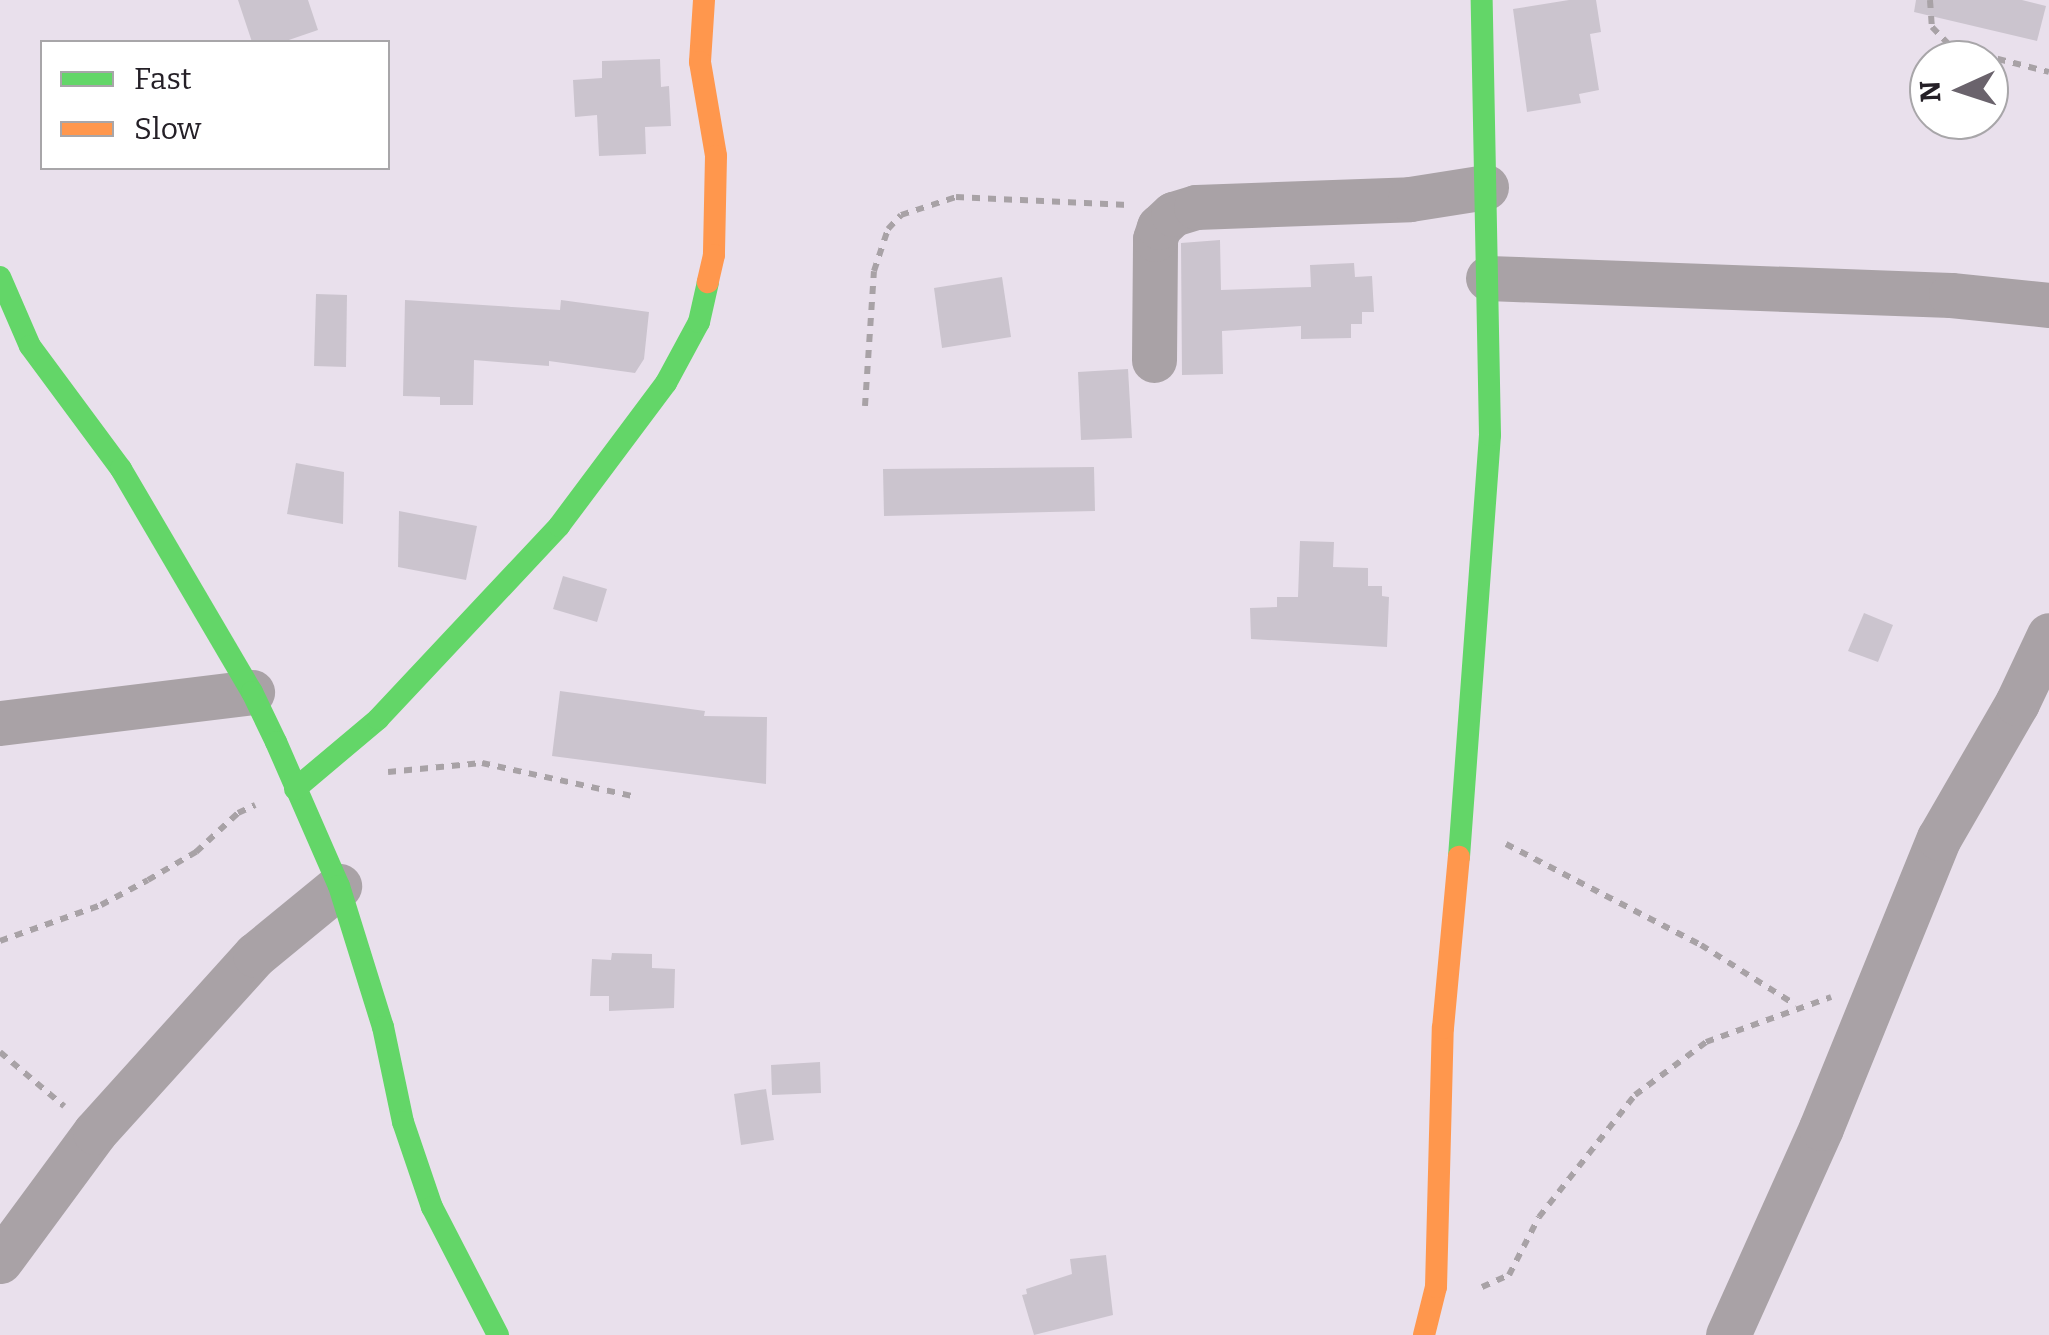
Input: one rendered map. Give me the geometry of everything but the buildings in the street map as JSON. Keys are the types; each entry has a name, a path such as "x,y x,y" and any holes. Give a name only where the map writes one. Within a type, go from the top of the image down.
{"street":[{"path":"295,789 378,720 560,526 666,383 700,322 714,255 716,156 700,62 704,0"},
{"path":"1424,1335 1436,1287 1443,1028 1490,435 1482,0"},
{"path":"1154,360 1155,240 1159,227 1173,214 1196,207 1410,199 1486,187"},
{"path":"0,276 30,346 121,469 252,692 339,886 384,1027 403,1122 432,1207 498,1335"},
{"path":"1488,278 1952,295 2049,305"},
{"path":"1728,1335 1821,1128 1939,838 2017,704 2049,636"},
{"path":"0,723 252,692"},
{"path":"0,1261 95,1132 255,955 339,886"}],"path":[{"path":"1930,0 1932,27 1950,47 2049,72"},
{"path":"865,406 874,271 888,229 900,214 956,197 1094,200 1173,214"},
{"path":"384,772 482,763 637,797"},
{"path":"0,941 101,905 196,852 238,812 295,789"},
{"path":"1462,818 1521,854 1701,945 1797,1006"},
{"path":"1436,1287 1474,1288 1503,1281 1558,1189 1635,1096 1706,1042 1797,1006 1878,984"},
{"path":"0,1052 95,1132"}],"traffic: fast":[{"path":"1459,857 1490,435 1482,0"},
{"path":"0,277 30,346 121,469 252,692 276,742 339,886 383,1027 403,1122 432,1207 498,1335"},
{"path":"295,789 378,719 559,526 666,383 699,322 708,282"}],"traffic: slow":[{"path":"704,0 700,62 716,156 714,255 708,282"},
{"path":"1424,1335 1436,1287 1443,1028 1459,857"}]}
